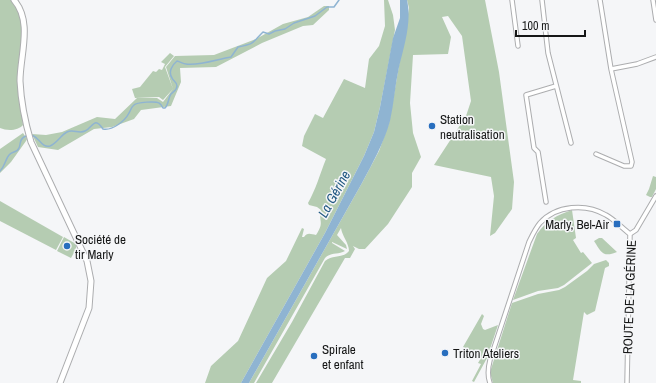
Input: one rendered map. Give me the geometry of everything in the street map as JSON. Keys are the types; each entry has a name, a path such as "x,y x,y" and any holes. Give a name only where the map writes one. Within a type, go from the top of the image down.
{"street":[{"path":"14,0 21,11 23,19 24,30 20,80 24,115 28,132 31,142 87,261 91,281 89,308 60,383"},
{"path":"512,0 518,46"},
{"path":"542,0 548,53 571,143"},
{"path":"596,154 624,166 631,166 632,162 611,69 600,0"},
{"path":"652,0 656,20"},
{"path":"611,69 637,64 656,57"},
{"path":"546,202 538,152 534,148 526,95 556,86"},
{"name":"ROUTE DE LA GÉRINE","path":"627,383 630,234 636,230 656,196"},
{"path":"490,383 488,377 490,360 529,242 534,231 541,222 559,211 573,207 583,207 594,209 606,215 630,234"}],"green space":[{"path":"0,0 11,0 19,12 22,29 18,81 23,125 12,130 0,128"},
{"path":"384,0 388,0 393,15 395,30 374,132 364,156 325,233 241,383 205,383 211,366 238,341 267,278 286,261 302,228 304,229 302,237 308,234 316,235 319,230 321,224 321,210 317,207 309,205 308,203 316,187 326,159 302,146 304,136 315,114 323,118 344,79 365,88 369,59 379,46 385,26"},
{"path":"407,0 485,0 499,72 514,182 512,209 495,233 490,236 494,196 491,177 434,165 466,116 471,101 462,36 448,16 442,17 451,37 448,54 413,55 410,103 413,133 421,157 412,173 412,187 388,224 365,249 359,249 353,246 355,249 350,258 345,258 272,383 256,383 292,322 325,261 344,255 349,251 341,228 337,235 346,245 347,249 332,242 345,251 325,258 254,383 249,383 379,151 389,123 409,8"},
{"path":"324,6 329,6 329,10 313,25 303,26 262,43 216,67 180,68 181,82 171,106 141,110 134,119 112,127 94,129 58,150 38,147 32,134 46,135 62,132 97,117 115,119 137,98 157,98 163,102 173,89 166,67 175,56 214,55 256,39 283,24 308,17"},
{"path":"170,53 174,56 165,67 173,89 163,100 159,97 135,98 132,89 140,87 153,71 156,72 159,69 162,70 165,64 161,62"},
{"path":"23,133 27,139 26,141 11,162 0,173 0,149"},
{"path":"653,176 656,177 656,189 652,197 650,197 646,195"},
{"path":"0,201 63,237 56,250 0,221"},
{"path":"572,210 576,238 573,240 581,253 583,252 592,263 558,288 538,291 513,300 537,234 544,225 552,219"},
{"path":"64,237 76,244 76,249 71,258 57,251"},
{"path":"602,238 617,252 612,254 603,253 594,241"},
{"path":"606,260 609,263 609,266 605,268 595,311 587,315 584,312 573,380 581,381 581,383 493,383 491,369 512,303 538,294 559,290 587,271 594,264"},
{"path":"482,314 484,316 481,324 483,329 485,330 498,325 487,358 474,382 472,381 481,364 478,363 481,358 463,347"}],"water":[{"path":"400,0 407,0 409,17 408,25 390,121 378,153 249,383 241,383 325,233 364,156 374,132 393,38 400,18"}],"waterway":[{"path":"0,171 9,155 18,150 22,138 32,135 43,145 50,146 67,132 83,132 95,123 98,123 103,129 114,127 125,119 132,107 139,103 157,102 165,108 171,94 177,87 170,73 172,67 177,61 185,64 197,64 231,57 238,47 248,45 263,32 269,34 285,29 294,23 315,16 327,7 334,7 339,0"}],"place":[{"name":"Station neutralisation","path":"432,126"},
{"name":"Marly, Bel-Air","path":"617,224"},
{"name":"Société de tir Marly","path":"67,246"},
{"name":"Triton Ateliers","path":"445,353"},
{"name":"Spirale et enfant","path":"314,356"}],"water label":[{"name":"La Gérine","path":"334,194"}]}
